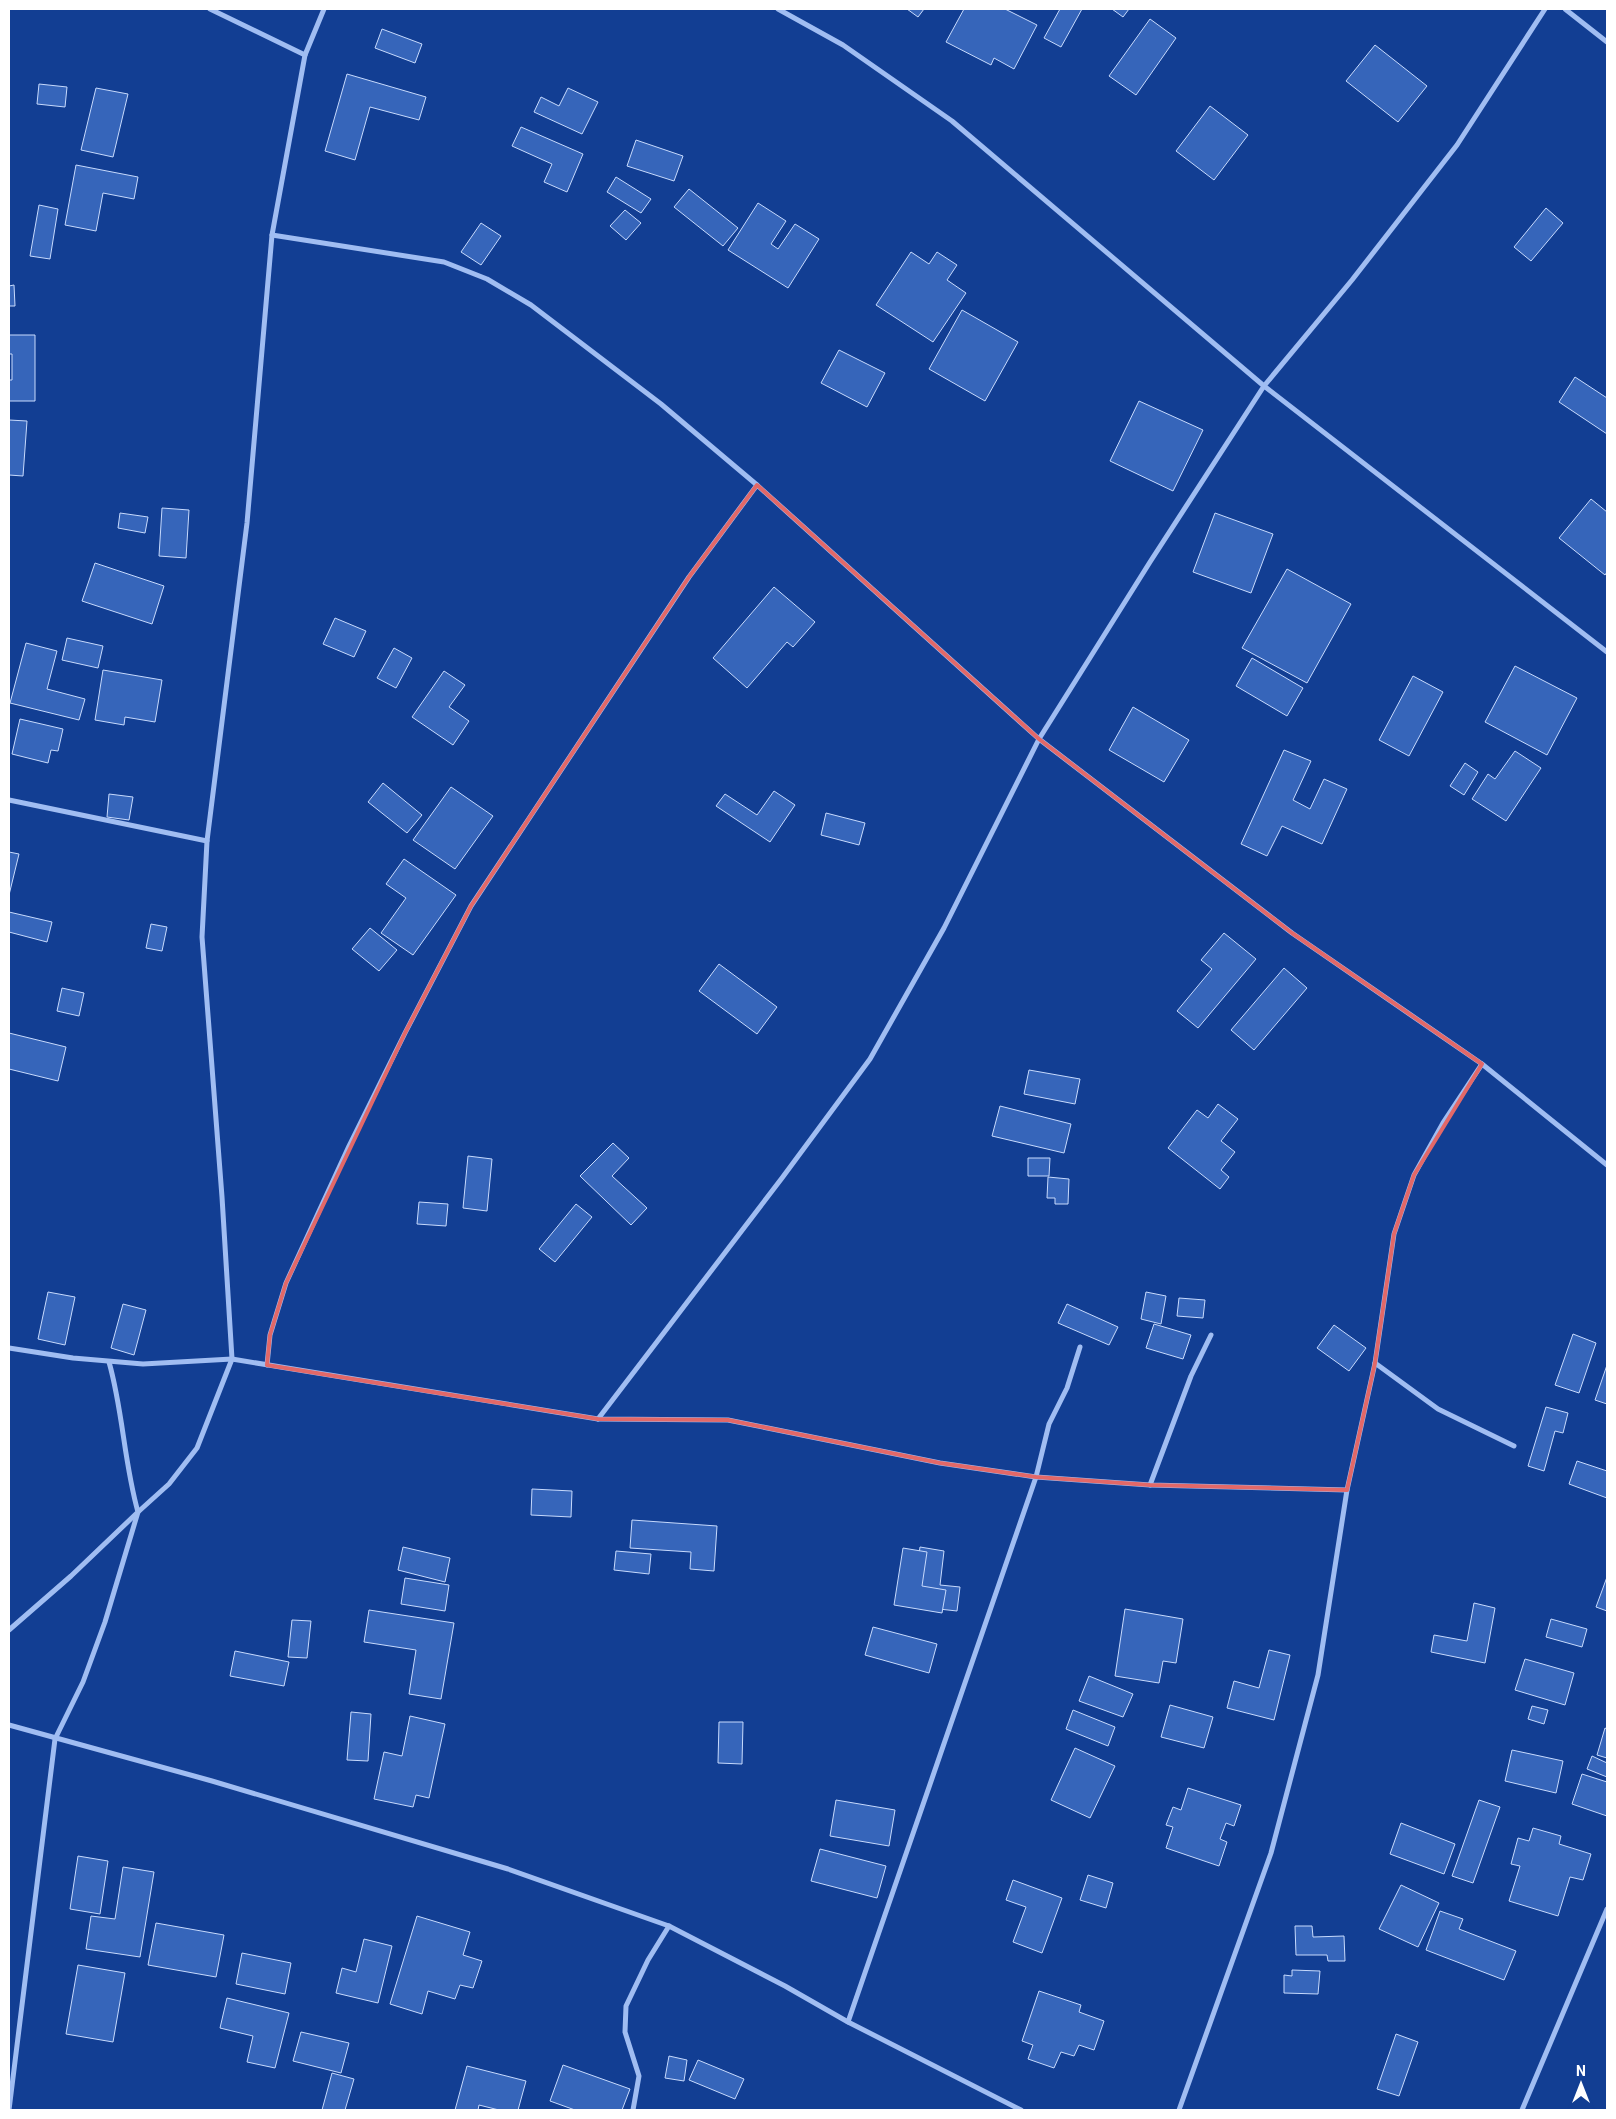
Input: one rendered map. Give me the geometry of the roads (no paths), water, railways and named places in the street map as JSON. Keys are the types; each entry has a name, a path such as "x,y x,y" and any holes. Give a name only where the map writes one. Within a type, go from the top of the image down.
{"street":[{"path":"210,9 305,55"},
{"path":"9,1630 72,1576 169,1484 197,1448 232,1359 222,1197 202,937 207,841 246,523 272,235 305,55 324,9"},
{"path":"778,9 842,45 952,121 1264,386 1607,652"},
{"path":"598,1418 782,1178 870,1059 944,928 1039,739 1150,562 1264,386 1352,280 1457,145 1545,9"},
{"path":"1565,9 1607,42"},
{"path":"272,235 444,262 487,279 531,304 661,404 757,485 1039,739 1292,933 1482,1064 1607,1165"},
{"path":"267,1365 270,1335 286,1283 349,1146 396,1050 471,906 689,577 757,485"},
{"path":"9,800 207,841"},
{"path":"1178,2110 1271,1852 1318,1675 1347,1490 1375,1363 1394,1234 1414,1175 1443,1124 1482,1064"},
{"path":"1150,1486 1191,1376 1211,1336"},
{"path":"848,2022 1036,1477 1049,1424 1067,1388 1080,1347"},
{"path":"9,1348 109,1362 143,1364 232,1359 598,1418 728,1420 940,1462 1036,1477 1150,1486 1347,1490"},
{"path":"9,2110 55,1739 83,1682 104,1622 138,1512 129,1480 118,1392 109,1362"},
{"path":"1375,1363 1438,1409 1514,1446"},
{"path":"9,1725 212,1781 508,1869 669,1926 785,1986 848,2022 1018,2109"},
{"path":"1522,2110 1607,1910"},
{"path":"632,2110 639,2076 625,2032 626,2006 648,1960 669,1926"}]}
